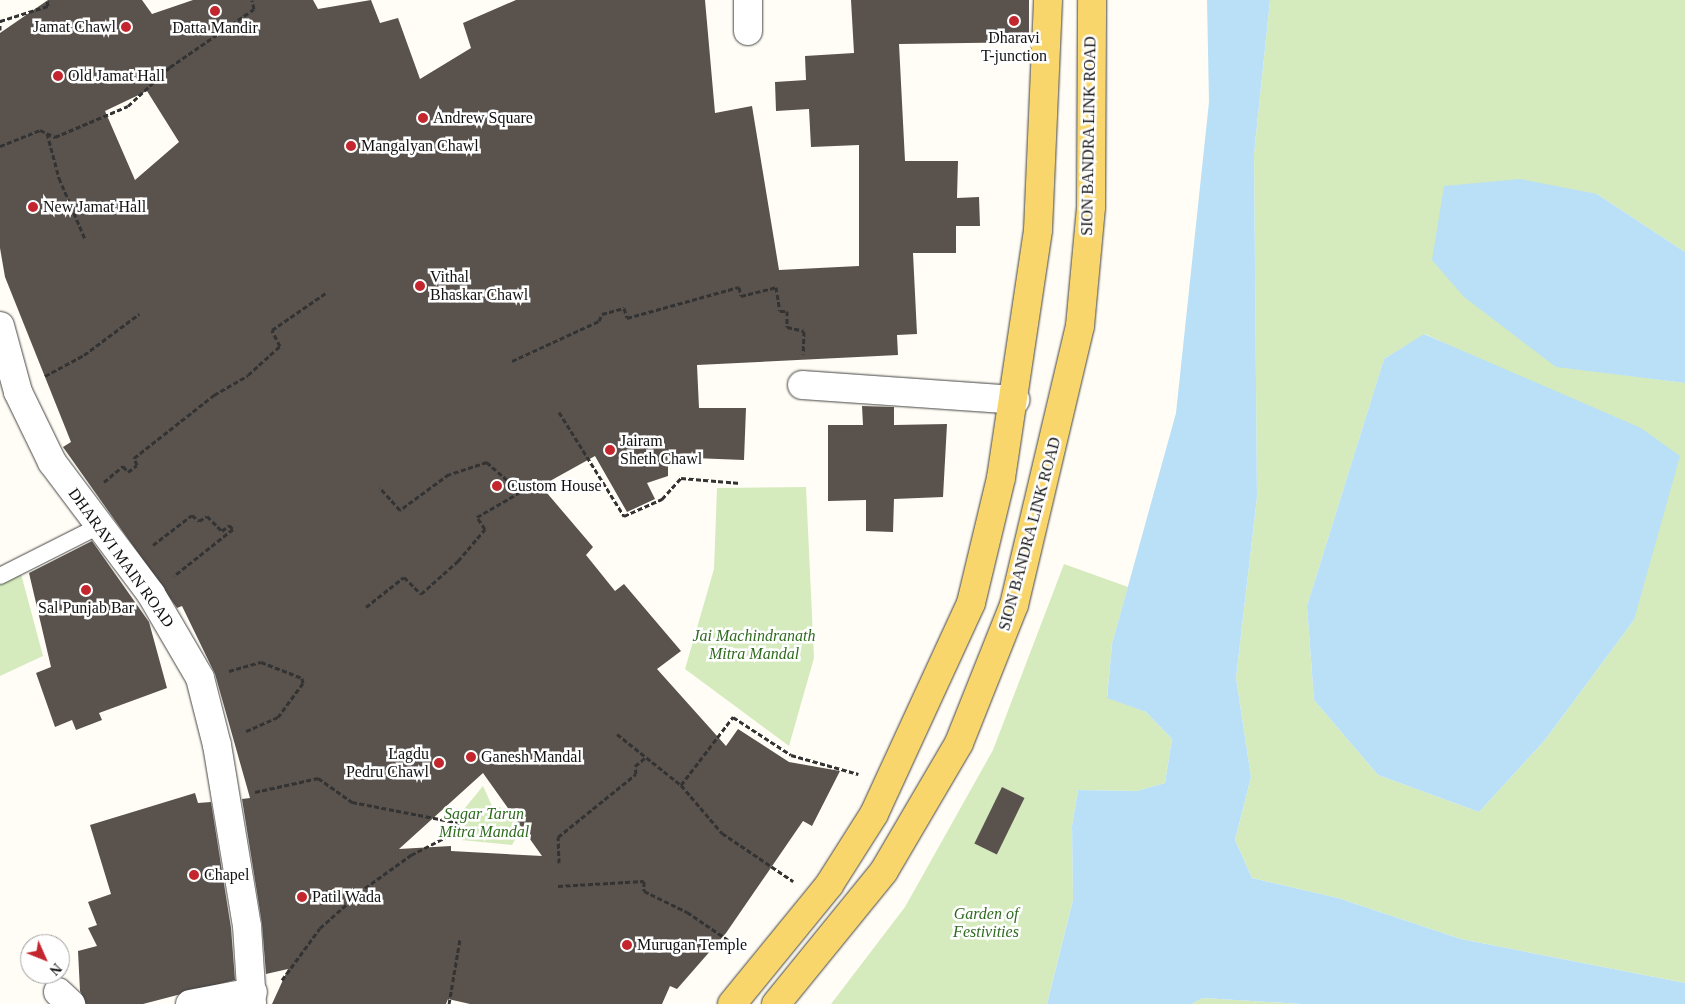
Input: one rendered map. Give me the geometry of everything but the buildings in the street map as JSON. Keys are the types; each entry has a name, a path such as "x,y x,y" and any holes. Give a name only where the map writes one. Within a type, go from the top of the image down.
{"main road":[{"path":"732,1004 829,885 874,814 971,603 1014,400 1038,230 1048,8 1092,7"},
{"name":"SION BANDRA LINK ROAD","path":"776,1004 884,871 959,743 1010,616 1047,477 1080,326 1090,207 1092,7"},
{"path":"971,603 1010,616"}],"street":[{"path":"748,0 748,31"},
{"name":"DHARAVI MAIN ROAD","path":"0,326 9,396 52,462 151,594 200,678 216,745 247,926 252,998"},
{"path":"802,385 1014,400"},
{"path":"190,1004 252,998"}],"lane":[{"path":"0,576 99,526"}],"path":[{"path":"0,30 0,21 48,6 47,0"},
{"path":"0,146 40,130 55,137 128,106 170,67 254,9 252,0"},
{"path":"47,133 58,178 85,239"},
{"path":"512,361 599,321 602,314 624,308 627,318 740,287 741,296 776,287 780,311 787,311 787,327 804,330 802,385"},
{"path":"80,501 123,466 128,472 138,465 134,458 214,395 248,376 280,346 272,330 327,292"},
{"path":"9,396 84,355 139,314"},
{"path":"559,412 624,516 662,499 681,478 740,483"},
{"path":"366,607 404,577 421,594 458,562 485,529 477,517 529,487 524,481 513,485 487,462 449,474 400,510 380,488"},
{"path":"129,563 192,515 199,521 207,516 222,531 229,525 233,529 151,594"},
{"path":"200,678 261,662 302,678 303,683 278,717 216,745"},
{"path":"681,785 733,717 791,755 869,777"},
{"path":"617,734 681,785 722,833 799,885"},
{"path":"559,863 558,838 636,774 635,766 646,757"},
{"path":"224,798 318,778 352,802 460,823"},
{"path":"252,998 278,985 320,928 365,888 411,855 456,832"},
{"path":"558,886 644,881 644,891 687,912 744,951"},
{"path":"455,1004 449,1003 460,939"}],"green space":[{"path":"1270,0 1685,0 1685,252 1597,194 1556,366 1685,383 1685,983 1461,939 1338,898 1252,878 1235,840 1251,777 1236,678 1257,497 1254,154","holes":["1425,334 1531,383 1634,620 1545,740 1479,812 1378,775 1314,700 1307,606 1384,359"]},
{"name":"Jai Machindranath Mitra Mandal","path":"806,487 814,658 789,746 685,669 714,569 717,488"},
{"path":"17,559 43,656 0,676 0,566"},
{"name":"Garden of Festivities","path":"1064,564 1128,587 1112,644 1107,697 1146,712 1172,739 1165,783 1137,791 1078,790 1072,826 1073,900 1047,1004 831,1004 905,907 993,750"},
{"name":"Sagar Tarun Mitra Mandal","path":"483,786 492,806 509,809 526,820 512,845 461,840 469,835 460,814"},
{"path":"1203,998 1302,1004 1191,1004"}],"water":[{"path":"1207,0 1270,0 1254,154 1257,497 1236,678 1251,777 1235,840 1252,878 1338,898 1461,939 1685,983 1685,1004 1302,1004 1203,998 1191,1004 1047,1004 1073,900 1072,826 1078,790 1137,791 1165,783 1172,739 1146,712 1107,698 1112,644 1176,413 1209,102"},
{"path":"1520,179 1597,194 1685,252 1685,383 1556,367 1464,297 1432,260 1444,186"},
{"path":"1424,334 1641,428 1680,456 1634,620 1545,740 1479,812 1378,775 1314,700 1307,606 1384,359"}],"place":[{"name":"Datta Mandir","path":"215,11"},
{"name":"Dharavi T-junction","path":"1014,21"},
{"name":"Jamat Chawl","path":"126,27"},
{"name":"Old Jamat Hall","path":"58,76"},
{"name":"Andrew Square","path":"423,118"},
{"name":"Mangalyan Chawl","path":"351,146"},
{"name":"New Jamat Hall","path":"33,207"},
{"name":"Vithal Bhaskar Chawl","path":"420,286"},
{"name":"Jairam Sheth Chawl","path":"610,450"},
{"name":"Custom House","path":"497,486"},
{"name":"Sal Punjab Bar","path":"86,590"},
{"name":"Ganesh Mandal","path":"471,757"},
{"name":"Lagdu Pedru Chawl","path":"439,763"},
{"name":"Chapel","path":"194,875"},
{"name":"Patil Wada","path":"302,897"},
{"name":"Murugan Temple","path":"627,945"}]}
